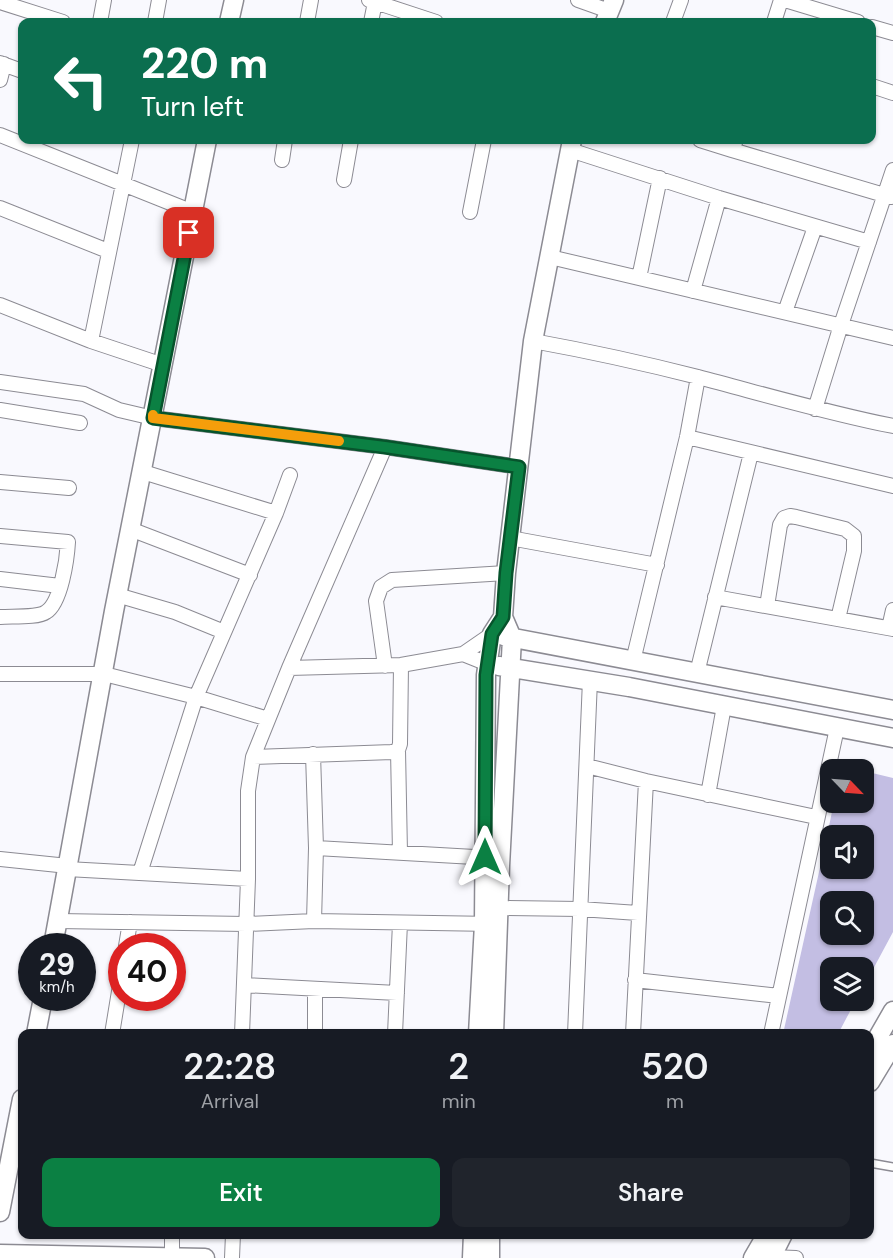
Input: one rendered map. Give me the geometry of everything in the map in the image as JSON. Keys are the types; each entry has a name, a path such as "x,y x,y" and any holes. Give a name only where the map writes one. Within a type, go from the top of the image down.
{"street":[{"path":"101,18 104,0"},
{"path":"155,18 159,0"},
{"path":"230,18 234,0"},
{"path":"308,18 311,0"},
{"path":"578,0 609,11"},
{"path":"674,18 681,0"},
{"path":"776,18 783,0 826,18"},
{"path":"371,18 372,1 424,18"},
{"path":"7,3 51,18"},
{"path":"876,28 893,33"},
{"path":"0,80 2,63 18,69"},
{"path":"876,87 893,93"},
{"path":"0,135 18,142"},
{"path":"23,144 193,212"},
{"path":"91,341 131,144"},
{"path":"56,933 117,596 206,144"},
{"path":"282,160 284,144"},
{"path":"344,180 350,144"},
{"path":"470,212 483,144"},
{"path":"493,858 512,638 503,617 506,573 533,341 571,145 719,198 869,242"},
{"path":"734,145 889,196"},
{"path":"815,409 869,242 889,196 893,170"},
{"path":"639,278 660,178"},
{"path":"693,291 719,198"},
{"path":"0,208 108,251"},
{"path":"785,312 815,227"},
{"path":"550,257 893,338"},
{"path":"0,305 91,341 163,365"},
{"path":"533,341 606,355 815,409 893,426"},
{"path":"633,661 687,438 698,377"},
{"path":"0,382 84,394 119,410 153,418 385,447 519,467"},
{"path":"0,410 80,423"},
{"path":"687,438 893,486"},
{"path":"242,1029 248,879 248,791 253,757 385,447"},
{"path":"698,673 751,453"},
{"path":"143,472 276,513"},
{"path":"140,873 196,697 250,575 290,475"},
{"path":"0,482 69,488"},
{"path":"767,606 780,525 784,518 796,517 846,530 854,536 854,551 838,619"},
{"path":"130,529 250,575"},
{"path":"0,536 68,542 60,586 55,601 47,612 37,615 0,617"},
{"path":"510,538 657,565"},
{"path":"386,666 376,601 381,587 392,580 506,573"},
{"path":"0,579 60,586"},
{"path":"117,596 175,612 224,632"},
{"path":"715,597 891,628 893,610"},
{"path":"289,668 386,666 463,654 492,634 503,617"},
{"path":"492,634 893,710"},
{"path":"492,634 488,664 493,858 494,1029"},
{"path":"463,654 488,664 590,680 893,738"},
{"path":"400,853 398,750 401,664"},
{"path":"0,674 104,674 196,697 268,719"},
{"path":"575,1029 590,680"},
{"path":"708,795 724,706"},
{"path":"772,1029 837,728"},
{"path":"253,757 398,750"},
{"path":"313,754 316,848 314,921"},
{"path":"587,766 708,795 816,817"},
{"path":"633,1029 646,781"},
{"path":"316,848 493,858"},
{"path":"0,859 68,868 248,879"},
{"path":"58,921 246,924 314,921 400,922 493,918 580,909 638,913"},
{"path":"479,1029 493,918"},
{"path":"128,933 130,922"},
{"path":"395,1029 400,922"},
{"path":"635,980 779,996"},
{"path":"244,985 397,993"},
{"path":"315,989 315,1029"},
{"path":"37,1029 40,1011"},
{"path":"113,1029 116,1011"},
{"path":"874,1044 893,1011"},
{"path":"874,1075 893,1044"},
{"path":"0,1212 17,1158"},
{"path":"172,1239 172,1257"},
{"path":"232,1258 233,1239"},
{"path":"472,1258 473,1239"},
{"path":"490,1239 490,1258"},
{"path":"753,1258 763,1239"},
{"path":"780,1239 771,1258 796,1258"},
{"path":"0,1254 205,1258"}],"lane":[{"path":"874,1164 893,1167"}],"building":[{"path":"874,773 893,778 893,932 874,967 874,957 820,957 820,1011 850,1011 841,1029 784,1029 820,868 820,879 874,879 874,825 829,825 832,813 874,813"}],"slow traffic":[{"path":"153,415 153,418 339,441"}],"route":[{"path":"189,233 153,418 385,447 519,467 503,617 492,634 486,675 485,857"}]}
